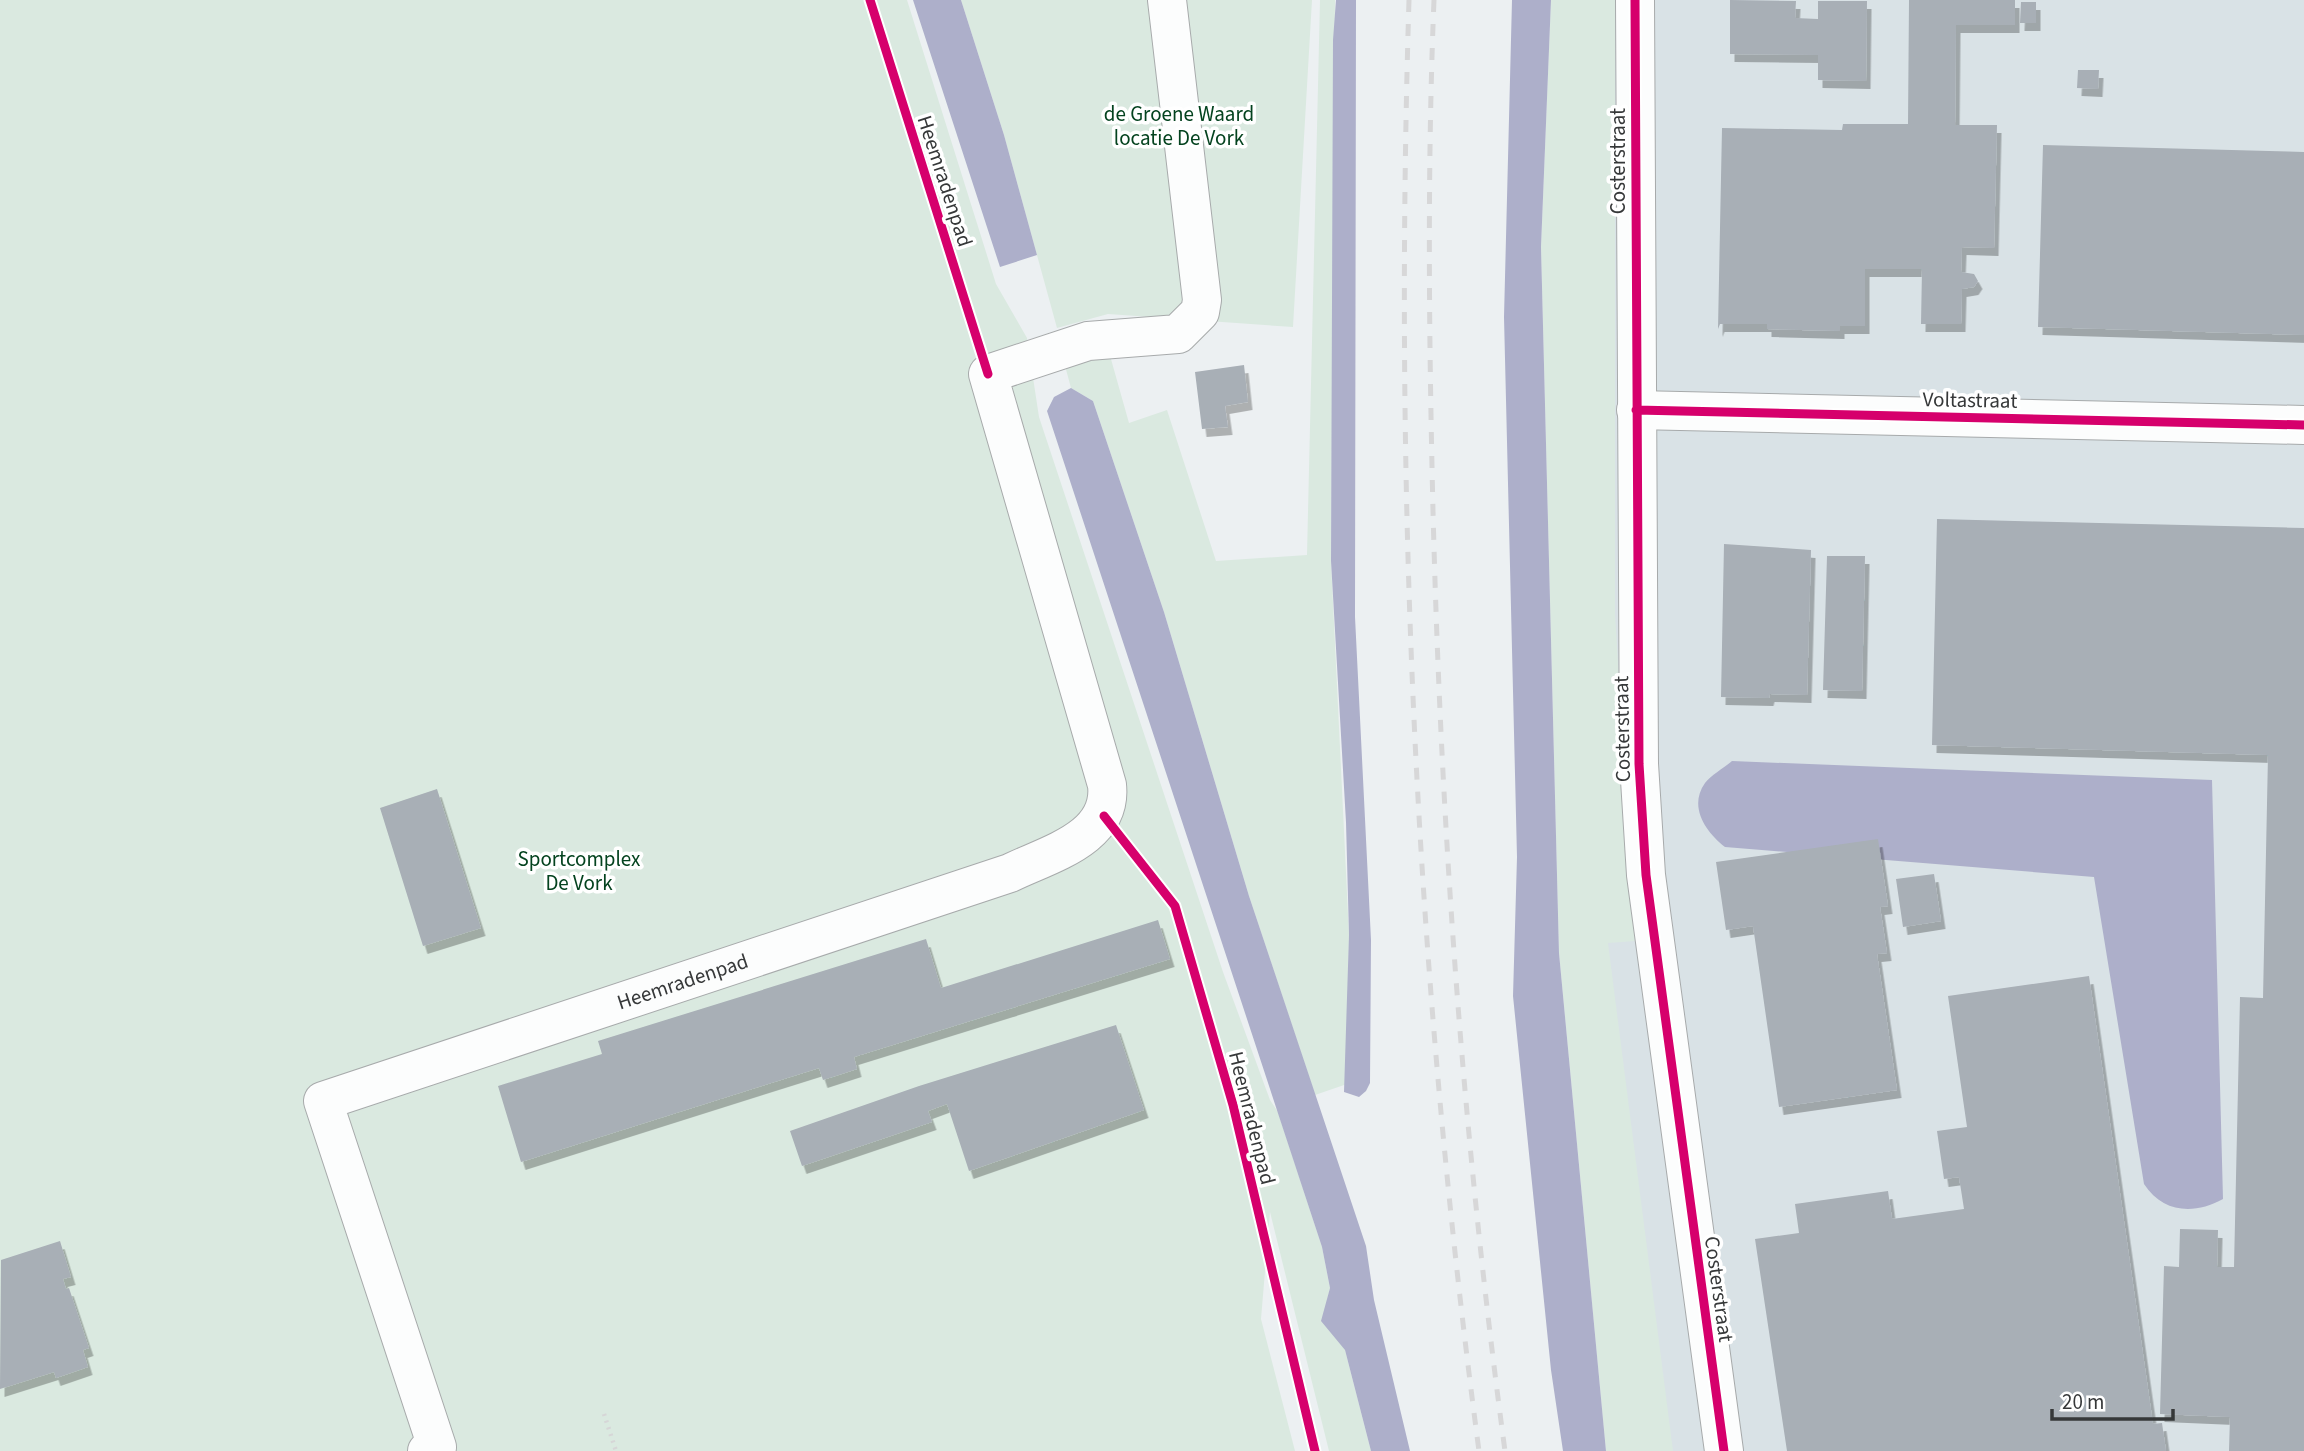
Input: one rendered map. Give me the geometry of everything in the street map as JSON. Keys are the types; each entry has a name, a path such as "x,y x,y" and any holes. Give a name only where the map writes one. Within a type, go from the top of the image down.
{"street":[{"name":"Heemradenpad","path":"427,1451 437,1447 323,1101 1010,873 1076,841 1104,816 1109,802 1107,785 988,373 1088,341 1178,334 1200,312 1202,300 1167,0"},
{"name":"Costerstraat","path":"1635,0 1639,764 1646,876 1724,1451"},
{"name":"Voltastraat","path":"1636,410 2304,425"}],"path":[{"path":"604,1414 616,1451"}],"shaded area":[{"path":"1567,0 2304,0 2304,1451 1628,1451"}],"green space":[{"name":"Sportcomplex De Vork","path":"0,0 907,0 996,284 1027,338 1039,417 1223,972 1270,1100 1278,1112 1322,1247 1330,1288 1327,1300 1345,1350 1371,1451 1329,1451 1270,1212 1261,1319 1295,1451 0,1451"},
{"name":"de Groene Waard locatie De Vork","path":"961,0 1312,0 1293,327 1108,314 1057,328 1004,135"},
{"path":"1320,0 1335,0 1331,561 1349,935 1347,1084 1315,1095 1249,896 1164,612 1093,401 1071,388 1064,362 1109,352 1129,423 1167,410 1216,561 1307,555"},
{"path":"1551,0 1615,0 1615,614 1635,941 1608,943 1673,1451 1606,1451 1559,953 1541,247"}],"water":[{"path":"913,0 961,0 1004,135 1037,255 1000,267"},
{"path":"1336,0 1356,0 1355,617 1371,940 1370,1083 1359,1097 1344,1092 1349,935 1346,822 1331,561 1333,40"},
{"path":"1512,0 1551,0 1541,247 1559,953 1606,1451 1563,1451 1551,1370 1513,996 1517,857 1504,317"},
{"path":"1071,388 1093,401 1164,612 1249,896 1366,1246 1374,1300 1410,1451 1371,1451 1345,1350 1321,1321 1330,1288 1322,1247 1047,411 1054,397"},
{"path":"1732,761 2212,780 2223,1199 2201,1207 2180,1208 2160,1201 2144,1184 2094,877 1725,847 1706,826 1698,801 1705,783"}],"building":[{"path":"1730,0 1796,1 1795,18 1818,19 1818,1 1867,1 1866,81 1818,80 1818,55 1730,54"},
{"path":"1909,0 2015,0 2015,25 1956,25 1955,125 1997,125 1994,248 1962,247 1961,272 1974,274 1978,281 1974,287 1962,289 1961,324 1921,324 1922,269 1865,269 1865,326 1840,326 1840,331 1767,329 1767,324 1720,324 1718,329 1722,128 1842,130 1843,124 1908,124"},
{"path":"2021,2 2036,2 2036,23 2020,23"},
{"path":"2078,70 2099,70 2098,89 2077,88"},
{"path":"2043,145 2304,152 2304,335 2038,327"},
{"path":"1244,365 1248,402 1225,406 1228,427 1202,429 1195,372"},
{"path":"1937,519 2304,528 2304,1451 2229,1451 2230,1417 2160,1414 2164,1266 2179,1267 2180,1229 2218,1230 2217,1267 2234,1267 2240,997 2263,998 2268,755 1932,745"},
{"path":"1724,544 1811,550 1807,695 1770,694 1769,698 1721,697"},
{"path":"1827,556 1865,556 1862,691 1823,690"},
{"path":"437,789 481,928 423,946 380,808"},
{"path":"1878,839 1888,906 1880,907 1887,953 1877,954 1897,1090 1779,1107 1753,926 1726,930 1716,862"},
{"path":"1934,874 1941,921 1903,927 1896,879"},
{"path":"1158,920 1170,959 854,1057 857,1069 823,1080 819,1068 521,1162 498,1086 602,1054 598,1041 926,939 941,988"},
{"path":"2089,976 2153,1424 2162,1423 2166,1451 1787,1451 1755,1239 1799,1233 1795,1204 1888,1191 1892,1219 1964,1209 1959,1177 1944,1179 1937,1131 1967,1127 1948,996"},
{"path":"1116,1025 1144,1110 969,1171 947,1104 928,1111 932,1122 802,1166 790,1131 919,1086"},
{"path":"60,1241 71,1277 63,1279 66,1289 69,1288 89,1348 83,1350 88,1367 56,1378 54,1372 0,1389 1,1260"}],"railway":[{"path":"1409,0 1405,364 1414,727 1439,1090 1479,1451"},
{"path":"1434,0 1430,128 1430,319 1433,511 1442,747 1466,1100 1505,1451"}],"cycle path":[{"path":"870,0 988,374"},
{"path":"1635,0 1639,764 1646,875 1724,1451"},
{"path":"1636,410 2304,425"},
{"path":"1104,816 1175,906 1233,1105 1315,1451"}]}
